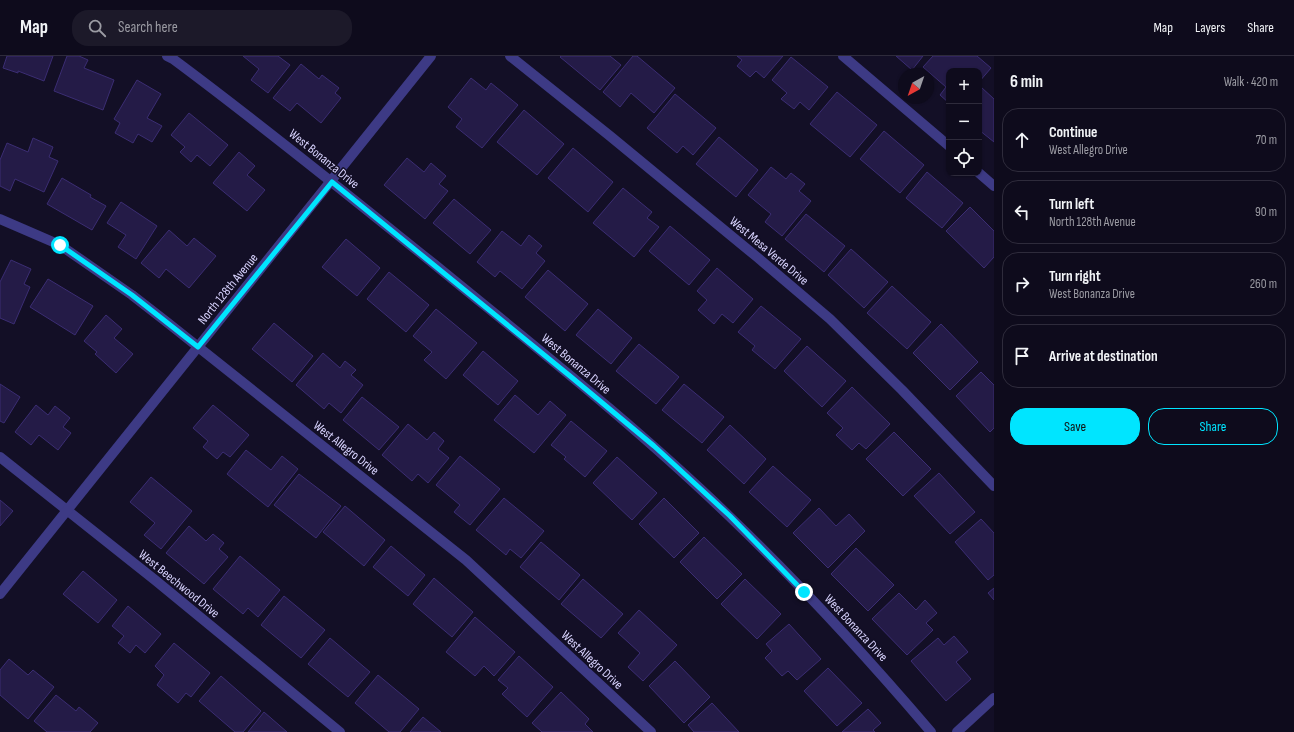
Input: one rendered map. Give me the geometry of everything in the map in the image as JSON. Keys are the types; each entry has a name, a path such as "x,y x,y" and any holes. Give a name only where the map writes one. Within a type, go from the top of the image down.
{"street":[{"name":"West Bonanza Drive","path":"167,56 228,100 332,182 654,446 718,505 804,592 877,668 931,732"},
{"name":"North 128th Avenue","path":"0,594 432,56"},
{"name":"West Mesa Verde Drive","path":"510,56 610,136 830,319 902,390 994,486"},
{"path":"843,56 946,143"},
{"path":"982,176 994,186"},
{"name":"West Allegro Drive","path":"0,219 60,245 132,295 198,347 466,560 651,732"},
{"name":"West Beechwood Drive","path":"0,457 155,580 340,732"},
{"path":"957,732 994,698"}],"building":[{"path":"7,56 53,56 44,81 18,71 18,73 3,68"},
{"path":"67,56 79,56 88,60 84,68 114,80 103,110 54,91"},
{"path":"243,56 278,56 290,65 268,93 251,80 259,69"},
{"path":"610,56 621,65 600,90 560,57"},
{"path":"633,56 637,56 675,88 654,113 631,93 620,107 603,92"},
{"path":"737,56 783,56 764,78 756,71 750,77 737,66 742,60"},
{"path":"896,56 923,56 914,68 910,68"},
{"path":"933,56 977,56 991,68 982,78 982,68 946,68 946,87 934,77 934,68 923,67"},
{"path":"791,57 828,87 809,110 800,102 794,109 781,99 787,93 772,80"},
{"path":"301,64 319,79 322,75 339,88 335,93 341,98 321,123 297,103 290,111 273,98"},
{"path":"471,78 486,90 491,83 518,105 482,148 456,127 462,119 448,107"},
{"path":"137,80 161,94 147,118 162,126 152,142 138,134 133,143 115,133 120,123 114,119"},
{"path":"946,87 946,100 940,95"},
{"path":"982,88 994,99 994,142 982,132"},
{"path":"837,92 877,125 850,157 810,124"},
{"path":"675,94 716,128 693,155 683,146 677,153 647,128"},
{"path":"524,110 564,144 537,175 497,142"},
{"path":"189,113 228,145 210,166 197,155 191,162 180,152 185,147 171,135"},
{"path":"884,131 924,165 900,193 860,159"},
{"path":"719,137 758,170 736,197 696,164"},
{"path":"33,138 53,147 49,157 58,161 44,192 15,179 10,191 0,186 0,160 7,143 28,152"},
{"path":"573,148 613,182 588,212 548,178"},
{"path":"239,152 255,166 247,175 265,190 247,211 213,183"},
{"path":"407,158 424,172 431,163 446,176 439,184 448,191 425,219 384,185"},
{"path":"771,167 786,179 791,173 805,184 799,191 811,201 782,236 765,222 771,214 748,195"},
{"path":"927,172 963,203 942,228 906,198"},
{"path":"62,178 91,195 90,197 106,206 92,230 47,204"},
{"path":"623,188 652,212 647,218 659,227 634,257 593,223"},
{"path":"454,199 491,230 470,254 433,223"},
{"path":"121,202 157,226 136,259 118,247 126,235 107,223"},
{"path":"970,207 994,231 994,257 984,268 946,231"},
{"path":"806,214 845,246 824,272 785,239"},
{"path":"670,226 710,260 689,285 649,251"},
{"path":"169,230 187,246 194,238 216,256 189,288 166,269 159,278 141,263"},
{"path":"502,231 521,246 529,235 542,246 536,253 545,261 522,289 500,271 495,277 477,262"},
{"path":"346,239 380,268 357,296 322,267"},
{"path":"851,249 888,282 864,308 828,275"},
{"path":"11,260 31,269 24,284 30,287 14,324 0,318 0,282"},
{"path":"717,268 753,299 733,323 722,314 714,324 698,310 707,300 697,291"},
{"path":"548,270 588,304 565,331 525,297"},
{"path":"389,272 429,305 406,332 367,299"},
{"path":"48,279 93,306 75,335 30,307"},
{"path":"892,286 931,322 907,349 867,313"},
{"path":"761,306 801,339 775,369 752,350 755,346 738,332"},
{"path":"436,309 477,343 446,379 424,360 432,352 413,336"},
{"path":"598,309 632,338 611,364 576,335"},
{"path":"106,315 122,329 114,338 133,354 116,373 95,354 97,352 84,341"},
{"path":"274,323 313,356 292,382 252,349"},
{"path":"941,324 978,362 950,390 913,353"},
{"path":"639,344 679,377 656,404 616,371"},
{"path":"807,346 846,381 822,407 784,371"},
{"path":"483,351 518,381 498,405 463,375"},
{"path":"323,353 340,368 345,361 356,370 351,375 363,385 341,413 329,403 324,409 296,385"},
{"path":"981,372 994,385 994,428 990,432 956,396"},
{"path":"0,384 20,397 4,423 0,421"},
{"path":"684,384 724,417 702,443 662,410"},
{"path":"852,387 890,424 866,449 859,443 852,450 836,435 843,428 827,413"},
{"path":"515,395 538,415 550,401 566,415 534,453 494,420"},
{"path":"362,397 399,427 379,450 343,420"},
{"path":"36,405 48,415 55,406 70,418 63,427 71,433 58,450 39,435 31,445 15,432"},
{"path":"213,405 249,435 230,457 223,452 217,459 203,447 208,441 193,428"},
{"path":"571,421 607,451 585,477 564,459 566,457 551,445"},
{"path":"408,424 427,440 434,432 444,441 438,449 449,458 428,483 418,474 412,481 382,455"},
{"path":"730,425 766,459 744,484 707,450"},
{"path":"894,432 931,469 903,496 866,459"},
{"path":"246,450 271,470 282,456 298,469 268,507 227,474"},
{"path":"460,456 500,489 470,525 454,512 460,505 436,485"},
{"path":"617,457 657,493 632,520 593,483"},
{"path":"773,466 811,500 787,527 749,492"},
{"path":"939,473 975,512 950,534 914,496"},
{"path":"299,474 341,506 316,538 274,505"},
{"path":"151,477 192,511 161,549 144,535 155,523 130,502"},
{"path":"504,498 544,531 521,558 510,549 506,555 476,530"},
{"path":"664,498 699,533 674,558 639,524"},
{"path":"0,500 13,511 0,526"},
{"path":"345,506 385,540 364,566 323,532"},
{"path":"819,508 836,526 849,514 865,531 828,568 793,533"},
{"path":"981,519 994,533 994,575 988,580 955,542"},
{"path":"189,526 206,541 213,534 224,543 219,549 228,557 204,584 166,553"},
{"path":"704,537 742,574 717,599 680,562"},
{"path":"541,542 580,575 559,600 520,567"},
{"path":"391,546 425,575 408,596 373,567"},
{"path":"856,548 894,585 868,611 831,574"},
{"path":"240,556 280,590 258,617 248,608 243,614 213,589"},
{"path":"83,571 117,600 98,623 63,594"},
{"path":"434,578 473,612 452,637 413,604"},
{"path":"583,579 623,614 601,638 561,604"},
{"path":"745,579 781,614 757,639 721,604"},
{"path":"994,588 994,600 988,593"},
{"path":"899,593 916,610 925,600 937,613 926,623 933,630 907,655 872,619"},
{"path":"284,596 325,630 301,658 261,625"},
{"path":"128,606 161,634 145,653 136,645 130,653 118,643 124,636 112,626"},
{"path":"639,610 677,645 643,681 628,667 640,653 618,633"},
{"path":"475,617 515,652 494,676 484,666 475,676 446,652"},
{"path":"789,624 821,659 797,680 788,671 782,676 765,658 772,651 766,644"},
{"path":"954,636 968,652 956,662 971,679 946,701 911,661 938,638 944,645"},
{"path":"330,638 370,672 348,697 308,664"},
{"path":"174,643 210,673 191,697 186,693 178,703 157,685 164,675 155,666"},
{"path":"519,656 553,687 527,717 502,694 508,688 498,680"},
{"path":"9,659 28,675 33,670 54,687 28,719 0,695 0,670"},
{"path":"675,661 710,697 684,723 649,686"},
{"path":"828,668 862,703 837,726 804,691"},
{"path":"378,675 419,709 400,732 389,732 355,703"},
{"path":"221,676 261,711 243,732 235,732 199,701"},
{"path":"561,692 589,719 585,724 593,732 542,732 532,723"},
{"path":"56,695 76,711 79,707 98,723 90,732 47,732 34,721"},
{"path":"712,703 739,732 694,732 688,725"},
{"path":"868,709 881,723 873,730 875,732 842,732"},
{"path":"264,712 287,732 248,732"},
{"path":"423,717 441,732 410,732"}],"route":[{"path":"60,245 132,295 198,347 332,182 492,311 654,446 730,516 804,592"}]}
